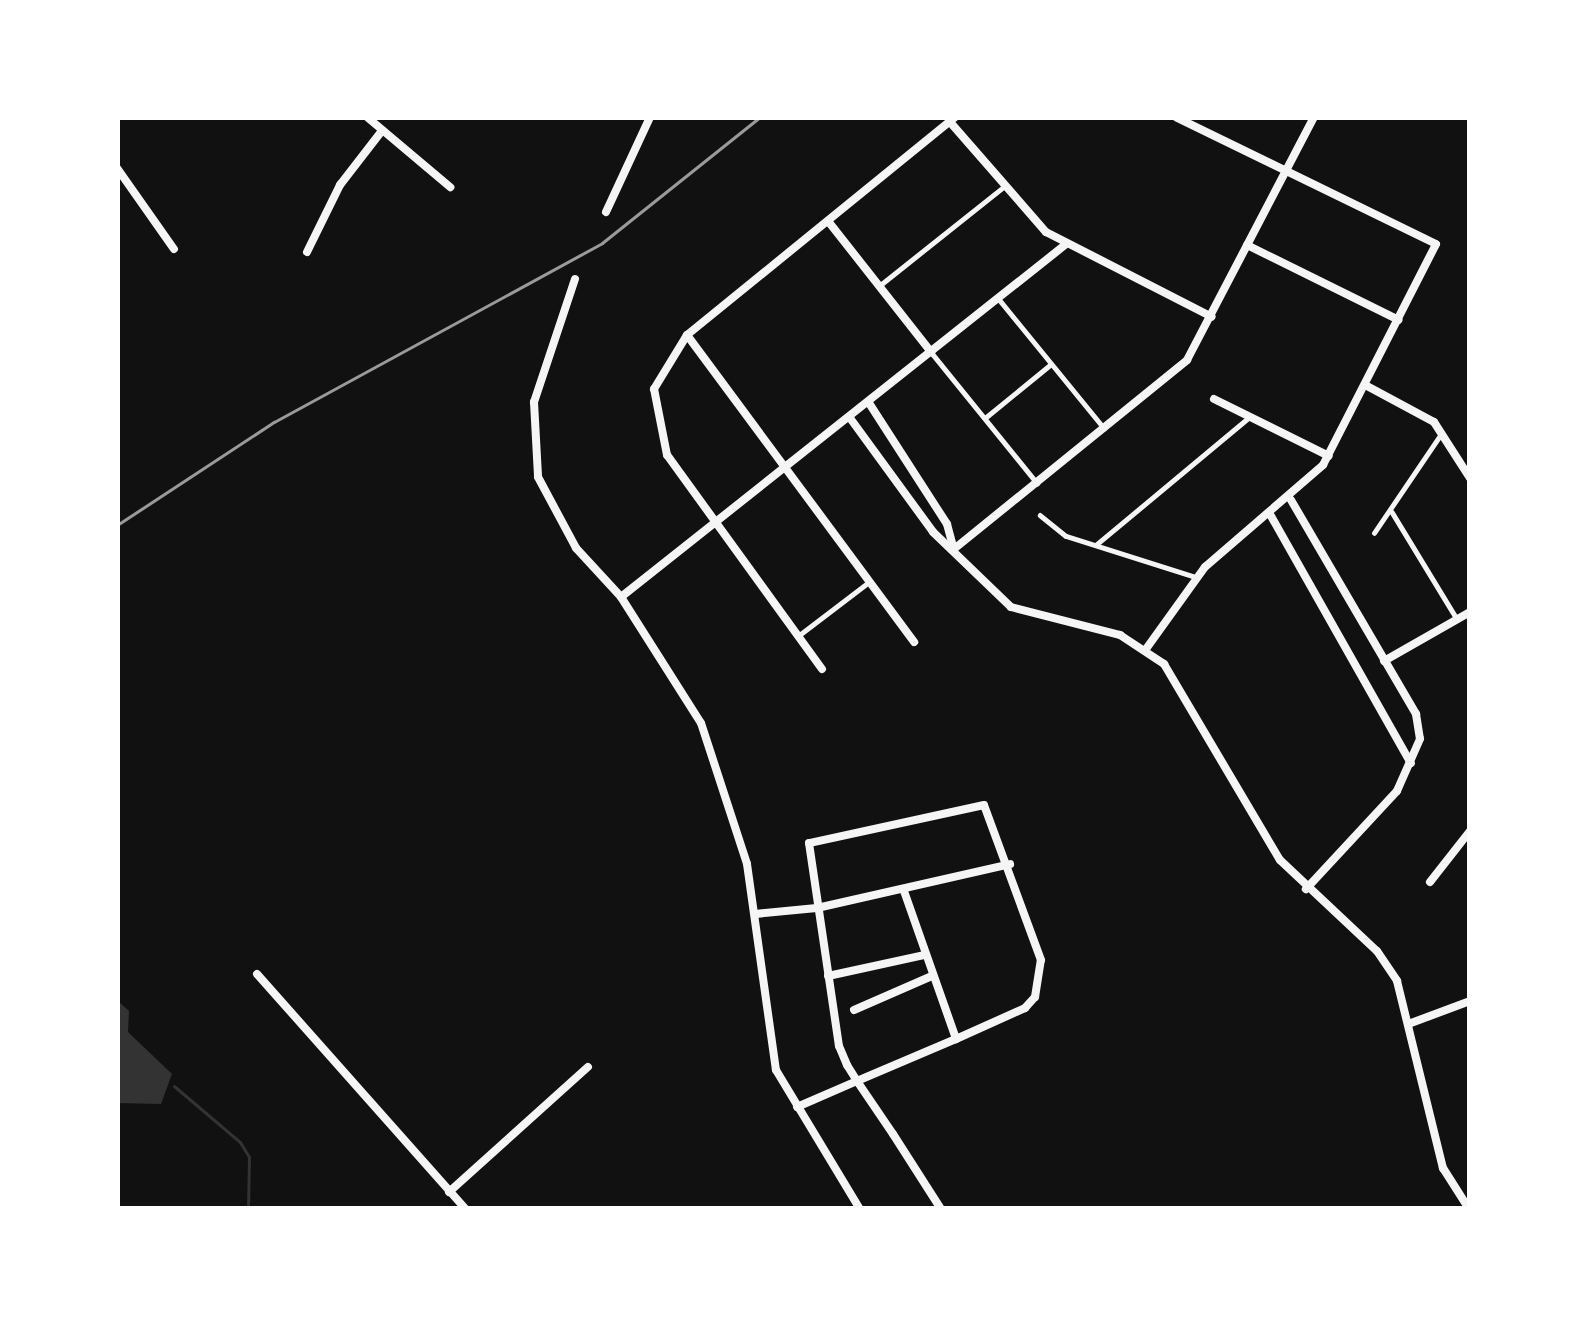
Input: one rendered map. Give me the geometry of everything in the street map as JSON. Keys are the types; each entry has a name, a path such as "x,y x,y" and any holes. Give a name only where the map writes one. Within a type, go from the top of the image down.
{"street":[{"path":"367,117 450,187"},
{"path":"606,212 650,117"},
{"path":"1146,649 1196,578 1291,500 1329,456 1436,244 1176,117"},
{"path":"954,548 1106,430 1187,360 1314,117"},
{"path":"821,669 716,526 657,431 654,388 687,335 953,119 1002,188 1065,245 1212,317"},
{"path":"307,252 340,185 381,132"},
{"path":"117,168 174,248"},
{"path":"827,221 931,352"},
{"path":"621,597 1065,245"},
{"path":"1247,245 1399,320"},
{"path":"575,279 551,341 530,439 552,507 576,548 621,597 700,722 736,814 755,914 766,1036 797,1107 860,1209"},
{"path":"687,335 914,642"},
{"path":"1366,386 1443,431 1470,478"},
{"path":"1214,399 1329,456"},
{"path":"869,403 947,524 954,548"},
{"path":"850,418 933,532 1011,608 1146,649 1176,681 1280,860 1377,951 1411,1023 1443,1168 1469,1209"},
{"path":"1291,500 1416,714 1420,739 1412,765 1306,889"},
{"path":"1270,516 1412,765"},
{"path":"1384,661 1470,612"},
{"path":"797,1107 857,1081 956,1039 1025,1008 1044,972 992,813 968,805 809,843 839,1046 857,1081 940,1209"},
{"path":"1430,882 1470,831"},
{"path":"755,914 818,908 1010,864"},
{"path":"904,891 956,1039"},
{"path":"828,976 924,955"},
{"path":"256,974 466,1209"},
{"path":"854,1010 932,976"},
{"path":"1411,1023 1470,1001"},
{"path":"449,1192 588,1067"}],"lane":[{"path":"879,286 1002,188"},
{"path":"998,298 1106,430"},
{"path":"931,352 1037,483"},
{"path":"985,418 1052,364"},
{"path":"1097,544 1248,418"},
{"path":"1373,533 1392,512 1443,431"},
{"path":"1392,512 1457,619"},
{"path":"1040,515 1066,536 1196,578"},
{"path":"798,636 869,582"}],"shaded area":[{"path":"117,1000 129,1011 128,1032 172,1074 161,1104 117,1103"}],"waterway":[{"path":"174,1086 240,1142 249,1157 248,1209"}],"railway":[{"path":"117,525 274,422 602,243 760,117"}]}
